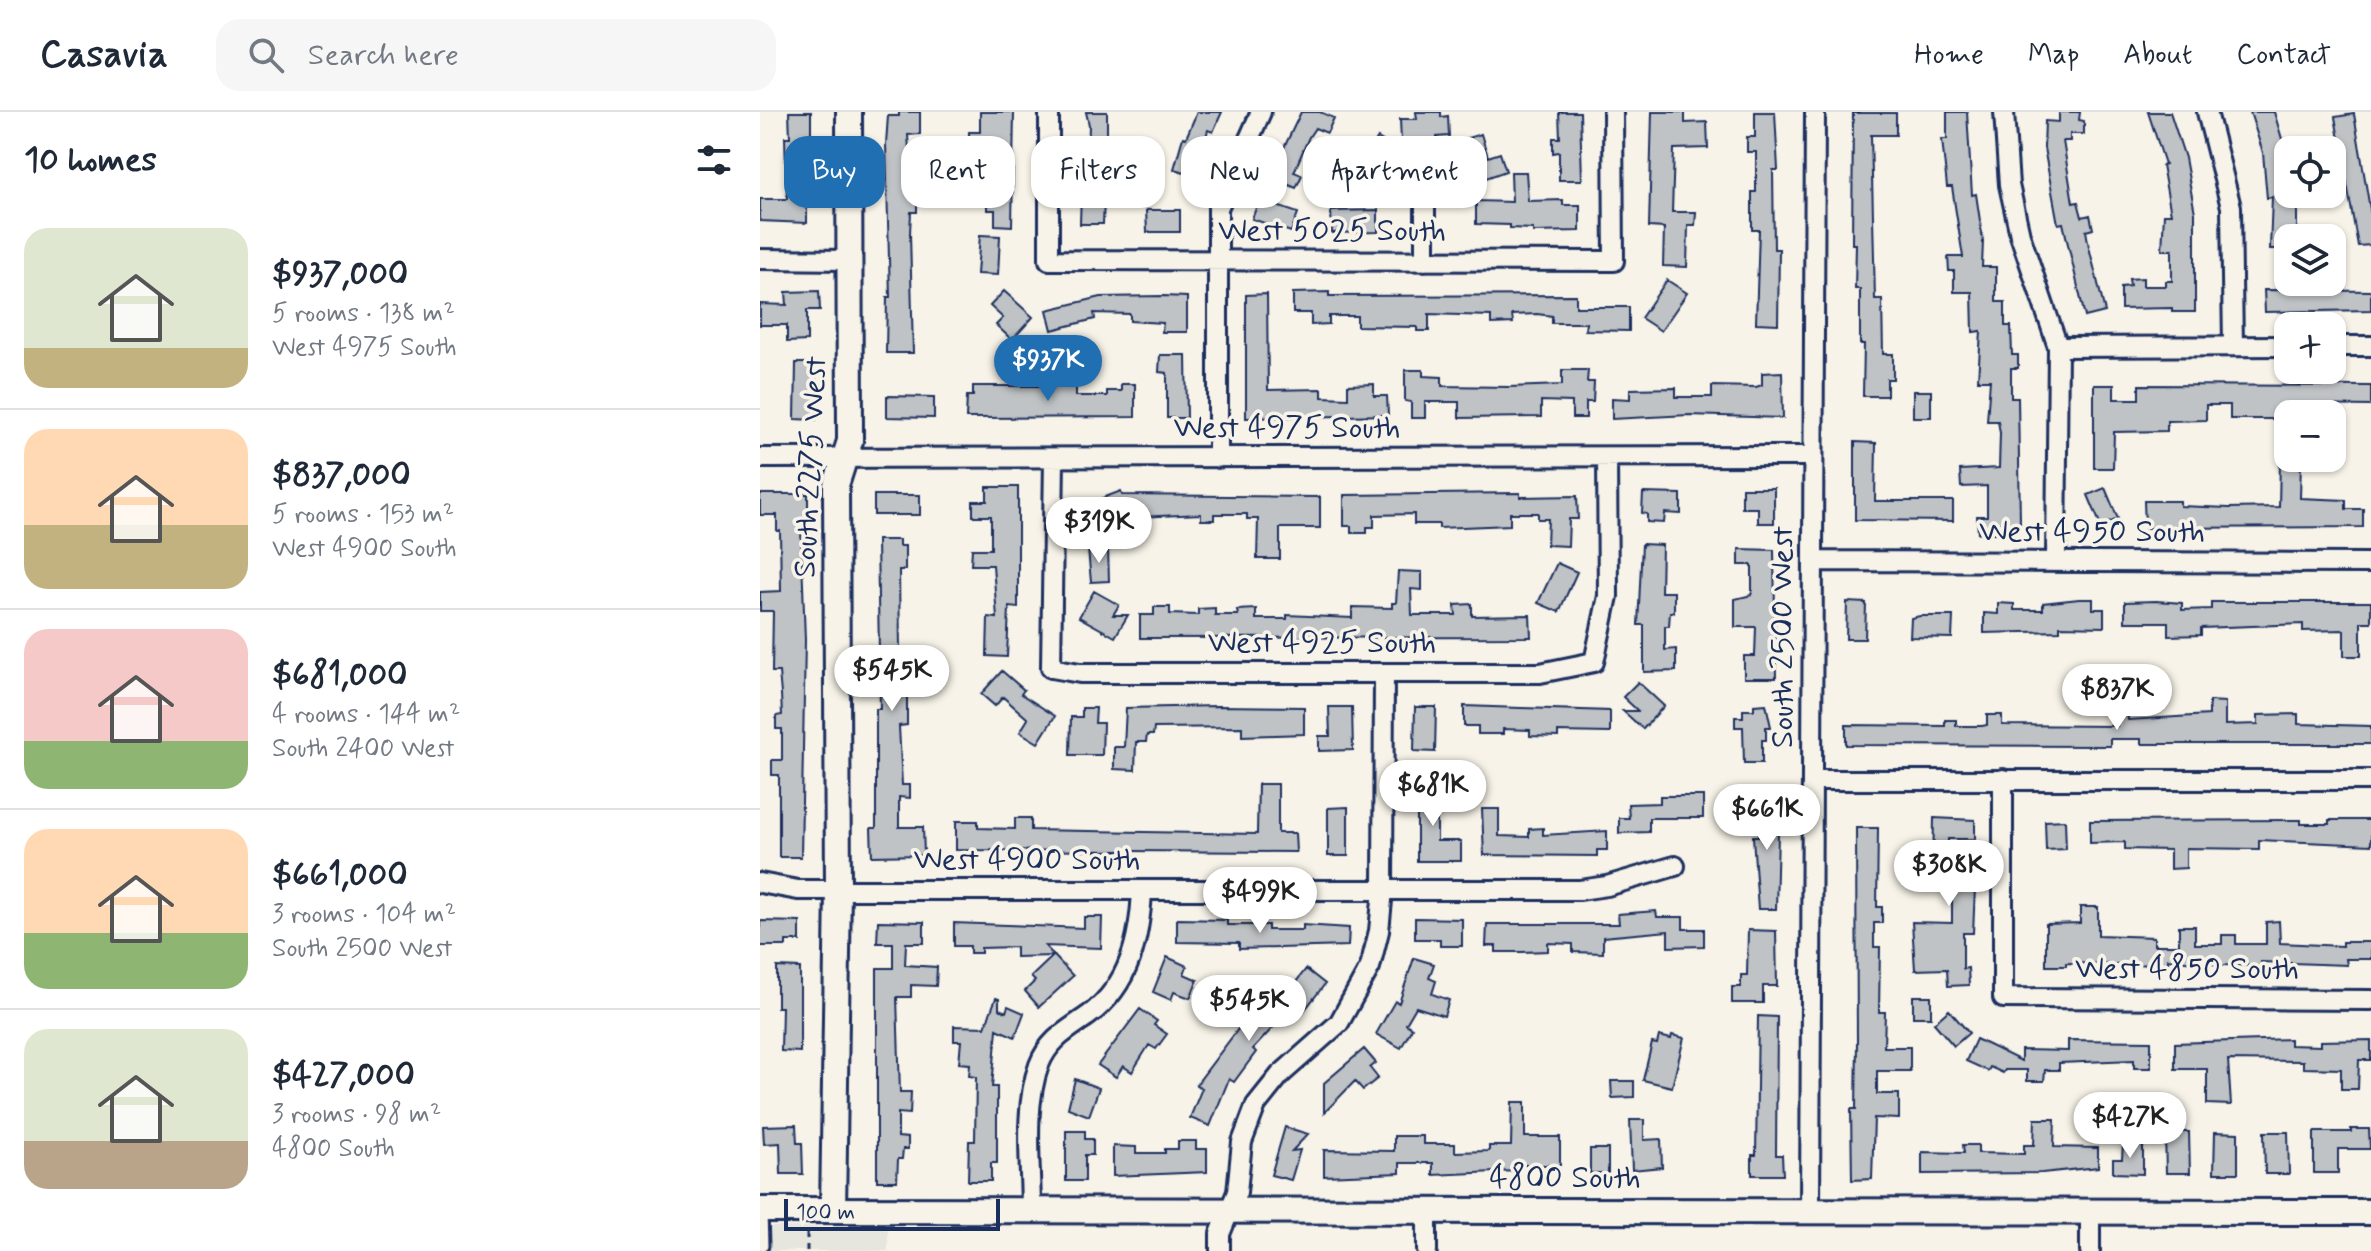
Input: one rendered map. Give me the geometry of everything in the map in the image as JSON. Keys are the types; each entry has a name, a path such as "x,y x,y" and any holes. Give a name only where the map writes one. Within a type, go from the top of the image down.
{"main road":[{"name":"South 2275 West","path":"833,1210 838,890 836,485 850,441 849,112"},
{"name":"4800 South","path":"761,1210 2371,1212"}],"street":[{"name":"West 5025 South","path":"1049,112 1049,260 1614,261 1613,112"},
{"path":"1218,458 1218,208 1261,112"},
{"name":"South 2500 West","path":"1810,1210 1815,112"},
{"path":"2004,112 2009,185 2020,235 2058,347 2056,562"},
{"path":"2207,112 2231,207 2233,346"},
{"path":"1425,208 1425,261"},
{"path":"760,259 848,260"},
{"path":"2058,347 2274,346"},
{"path":"2346,346 2371,346"},
{"name":"West 4975 South","path":"760,458 1813,456"},
{"name":"West 4925 South","path":"1054,458 1051,668 1080,673 1540,673 1594,662 1608,596 1607,457"},
{"name":"West 4950 South","path":"1813,561 2371,563"},
{"path":"1220,1251 1220,1234 1237,1192 1242,1142 1256,1105 1280,1075 1339,1023 1370,967 1379,931 1383,890 1384,673"},
{"name":"West 4850 South","path":"2003,779 2003,998 2371,1000"},
{"path":"1812,780 2371,780"},
{"name":"West 4900 South","path":"760,883 798,890 1580,890 1607,886 1675,866"},
{"path":"1031,1211 1032,1092 1039,1064 1053,1039 1093,1012 1118,984 1137,945 1142,890"},
{"path":"1427,1210 1427,1251"},
{"path":"2090,1211 2090,1251"}],"lane":[{"path":"761,1210 765,1248"}],"path":[{"path":"807,1231 807,1251"}],"shaded area":[{"path":"760,1227 888,1227 888,1251 760,1251"}],"building":[{"path":"789,112 811,112 811,136 790,136"},
{"path":"899,112 920,112 920,134 901,136 901,208 917,208 917,212 911,212 910,233 913,353 886,353 887,297 890,297 886,144 888,116 899,116"},
{"path":"980,112 1014,112 1014,136 969,136 969,132 980,132"},
{"path":"1086,112 1107,112 1107,134 1120,136 1089,136"},
{"path":"1197,112 1222,112 1213,132 1208,130 1206,136 1187,136"},
{"path":"1301,112 1320,112 1334,118 1327,133 1315,128 1310,136 1303,136 1303,151 1294,172 1302,175 1296,188 1287,184 1287,141"},
{"path":"1416,112 1441,112 1441,117 1448,116 1449,136 1401,136 1400,119 1417,119"},
{"path":"1559,112 1580,112 1582,180 1559,180 1559,152 1553,153 1553,138 1560,138"},
{"path":"1652,112 1685,112 1685,123 1707,122 1708,148 1674,149 1672,212 1696,212 1695,225 1688,225 1687,267 1663,266 1664,228 1649,227"},
{"path":"1755,112 1775,112 1778,170 1773,170 1774,249 1779,249 1778,324 1756,323 1759,230 1752,230 1752,192 1756,192 1756,152 1747,152 1747,137 1755,137"},
{"path":"1947,112 1967,112 1972,195 1976,194 1983,241 1982,267 1996,267 1996,302 2005,302 2005,326 2011,326 2012,355 2018,355 2018,368 2011,368 2011,398 2018,398 2020,523 1997,524 1997,533 1978,533 1977,516 1987,516 1987,486 1961,487 1960,470 1999,468 2000,433 1998,421 1987,421 1990,380 1978,380 1981,331 1973,332 1972,292 1954,292 1954,271 1949,271 1948,257 1963,257 1952,187 1947,187 1942,139 1947,139"},
{"path":"2059,112 2080,112 2079,120 2084,121 2084,134 2070,134 2070,141 2063,141 2073,203 2078,202 2082,217 2090,215 2093,229 2086,231 2105,312 2085,317 2063,223 2058,224 2044,148 2045,121 2059,122"},
{"path":"2148,112 2170,112 2185,158 2195,213 2195,312 2172,312 2172,308 2121,309 2121,287 2130,286 2129,279 2143,278 2143,286 2166,286 2166,281 2172,281 2172,250 2162,250 2164,214 2171,214 2162,165 2165,164"},
{"path":"2250,112 2274,112 2281,136 2274,136 2274,208 2297,208 2297,224 2274,224 2274,249 2270,249 2272,197 2267,198 2263,153"},
{"path":"1853,113 1896,113 1896,135 1871,135 1875,299 1882,299 1883,354 1893,354 1893,379 1887,379 1887,396 1863,396 1864,344 1860,344 1860,289 1855,289 1856,244 1852,244"},
{"path":"2354,114 2371,215 2371,245 2358,246 2346,179 2346,136 2338,136 2335,117"},
{"path":"1181,144 1181,171 1174,169"},
{"path":"1500,153 1506,171 1487,178 1487,154 1488,157"},
{"path":"1511,172 1526,172 1528,201 1563,200 1563,205 1580,205 1580,231 1533,232 1533,229 1510,228 1510,225 1476,224 1476,208 1487,208 1487,201 1512,202"},
{"path":"760,199 784,199 784,208 807,208 807,223 760,221"},
{"path":"1012,208 1012,226 995,225 995,210 987,210"},
{"path":"1080,208 1104,208 1103,224 1080,224"},
{"path":"1256,208 1283,208 1298,213 1291,232 1252,219"},
{"path":"1146,210 1180,210 1180,232 1147,232"},
{"path":"1378,210 1378,232 1332,233 1331,211"},
{"path":"980,235 1000,236 998,275 977,274"},
{"path":"1667,280 1687,293 1661,331 1641,318"},
{"path":"2264,290 2274,290 2274,296 2346,296 2346,291 2371,291 2371,310 2265,312"},
{"path":"819,291 820,310 807,310 807,341 787,342 787,325 760,325 760,304 787,305 786,292"},
{"path":"1004,291 1033,317 1012,340 996,325 1003,318 990,306"},
{"path":"1329,292 1329,296 1576,295 1576,307 1629,307 1629,331 1585,330 1586,323 1552,323 1552,316 1537,314 1512,315 1513,323 1491,324 1491,316 1429,314 1429,331 1417,331 1417,327 1357,326 1357,316 1329,316 1329,324 1311,325 1311,313 1293,313 1293,293"},
{"path":"1267,294 1268,390 1322,389 1322,397 1348,398 1348,385 1374,384 1374,396 1387,396 1388,415 1246,418 1246,295"},
{"path":"1101,297 1187,297 1187,332 1162,332 1163,323 1130,321 1130,314 1094,313 1095,319 1052,330 1047,310"},
{"path":"1160,355 1186,355 1187,418 1167,418 1167,373 1159,372"},
{"path":"796,363 816,363 816,420 795,419"},
{"path":"1405,370 1423,370 1423,376 1442,377 1442,386 1509,387 1562,385 1562,370 1588,370 1587,382 1594,382 1593,402 1586,402 1586,418 1572,418 1572,402 1541,401 1541,417 1459,418 1459,402 1425,402 1425,418 1411,418 1411,402 1405,401"},
{"path":"1782,372 1783,418 1689,415 1612,419 1612,398 1630,399 1630,389 1676,388 1676,397 1712,397 1712,386 1756,387 1762,385 1762,373"},
{"path":"1121,384 1135,384 1135,417 966,418 967,396 973,396 973,386 1076,386 1076,396 1107,396 1107,391 1121,391"},
{"path":"2094,385 2114,385 2114,399 2139,399 2139,385 2371,386 2371,406 2346,406 2346,400 2274,400 2274,419 2230,419 2230,405 2206,405 2206,420 2167,421 2167,431 2114,432 2113,468 2094,468"},
{"path":"1913,391 1931,391 1931,417 1913,417"},
{"path":"887,396 934,397 934,418 887,417"},
{"path":"1855,442 1876,443 1875,501 1953,501 1953,521 1855,520"},
{"path":"2280,472 2301,472 2300,498 2346,500 2346,509 2363,509 2363,527 2145,528 2144,501 2180,501 2180,506 2279,507"},
{"path":"987,487 1018,487 1018,608 1009,607 1007,657 987,656 988,617 997,618 993,565 971,565 972,549 991,549 991,516 973,516 973,501 987,501"},
{"path":"1742,488 1774,488 1774,523 1758,523 1758,508 1742,508"},
{"path":"2105,488 2118,519 2101,526 2088,495"},
{"path":"1121,491 1122,495 1320,497 1320,528 1280,528 1280,559 1257,559 1258,519 1247,519 1247,514 1214,514 1214,520 1201,520 1201,514 1138,517 1115,526 1112,519 1092,526 1084,505"},
{"path":"1520,493 1520,497 1577,496 1578,519 1569,519 1568,546 1547,545 1548,519 1538,519 1538,513 1510,513 1510,525 1439,528 1439,524 1414,524 1414,514 1374,515 1374,527 1367,527 1367,533 1351,533 1351,526 1344,526 1344,495"},
{"path":"1643,493 1681,494 1681,514 1665,513 1664,523 1647,522 1647,514 1642,513"},
{"path":"760,494 808,494 808,530 801,530 805,640 801,857 779,857 779,775 772,775 772,760 782,760 782,729 776,729 776,716 782,715 781,694 779,672 772,672 773,611 760,611 760,592 781,591 780,531 777,531 777,515 760,515"},
{"path":"874,495 920,495 920,515 874,515"},
{"path":"877,540 899,540 899,546 905,546 905,570 899,570 900,652 908,652 908,677 914,677 914,695 907,695 907,725 899,726 902,785 910,785 910,798 899,797 899,827 923,827 924,855 872,856 871,828 876,828 876,709 880,709"},
{"path":"1642,544 1662,545 1661,592 1674,592 1674,612 1670,612 1669,626 1665,626 1665,650 1676,649 1676,671 1644,672 1644,625 1638,625"},
{"path":"1088,549 1108,549 1109,581 1091,582"},
{"path":"1739,549 1774,550 1776,678 1744,678 1744,656 1755,656 1756,627 1735,627 1735,599 1752,595 1752,565 1739,565"},
{"path":"1557,563 1577,572 1559,612 1538,603"},
{"path":"1398,571 1422,572 1422,590 1411,589 1412,615 1456,615 1455,605 1472,604 1472,616 1530,615 1531,637 1140,638 1140,615 1154,615 1154,607 1170,607 1170,614 1198,615 1198,609 1215,608 1215,615 1238,615 1237,610 1256,609 1256,619 1287,619 1287,615 1352,618 1352,607 1392,608 1392,603 1396,603"},
{"path":"1094,591 1119,605 1113,615 1128,615 1115,637 1079,617"},
{"path":"2093,599 2093,609 2104,609 2104,627 2060,626 2060,631 1984,633 1984,613 1998,614 1998,603 2014,604 2014,610 2043,610 2043,603"},
{"path":"1847,602 1866,603 1865,639 1846,639"},
{"path":"2125,602 2182,603 2182,610 2211,609 2211,602 2371,602 2371,622 2361,622 2361,656 2344,656 2344,630 2303,631 2303,624 2201,628 2201,635 2168,636 2168,622 2125,622"},
{"path":"1953,616 1952,638 1910,637 1911,618"},
{"path":"1002,671 1024,690 1021,694 1055,716 1038,743 1020,732 1028,719 1003,697 995,706 981,694"},
{"path":"1638,682 1664,706 1643,729 1623,711 1638,711 1623,697"},
{"path":"2127,699 2128,720 2209,715 2209,701 2225,702 2225,725 2258,724 2258,715 2298,714 2298,724 2371,726 2371,744 2141,744 2141,739 2110,739 2110,746 1846,745 1846,725 1945,726 1945,720 1956,720 1956,726 1982,726 1987,725 1987,715 2002,715 2002,725 2117,726 2116,700"},
{"path":"1766,704 1771,727 1766,727 1766,740 1762,740 1762,763 1744,763 1743,727 1735,727 1735,717 1743,717 1743,710 1754,710 1754,705"},
{"path":"1464,706 1610,711 1610,733 1558,732 1558,737 1530,736 1530,730 1503,729 1503,734 1478,734 1478,726 1464,726"},
{"path":"1304,707 1304,734 1242,736 1242,727 1154,728 1153,735 1147,735 1146,742 1136,742 1135,770 1114,769 1114,747 1124,747 1126,708"},
{"path":"1329,707 1352,707 1353,750 1319,751 1319,736 1330,736"},
{"path":"1415,707 1436,707 1435,752 1414,751"},
{"path":"1082,708 1096,708 1095,723 1103,723 1102,755 1070,755 1071,717 1082,717"},
{"path":"1258,784 1278,784 1278,833 1295,833 1296,852 956,850 956,821 978,821 978,828 1015,829 1015,818 1031,818 1031,830 1257,834"},
{"path":"1417,786 1437,786 1437,793 1445,793 1445,808 1437,808 1437,841 1461,841 1461,861 1417,861"},
{"path":"1759,795 1779,795 1776,909 1758,909 1753,836 1759,836"},
{"path":"1660,796 1703,796 1703,818 1649,818 1649,832 1619,833 1619,818 1629,818 1628,804 1660,803"},
{"path":"1348,807 1348,856 1328,856 1328,808"},
{"path":"1482,809 1499,809 1499,836 1529,837 1529,829 1543,828 1543,835 1607,831 1607,850 1597,850 1597,856 1484,855"},
{"path":"1934,818 1975,820 1975,839 1948,839 1948,865 1976,865 1973,933 1963,933 1963,969 1968,968 1969,985 1948,986 1947,969 1915,970 1912,922 1952,923 1952,886 1943,886 1943,868 1933,868"},
{"path":"2065,820 2066,849 2046,850 2045,821"},
{"path":"2301,820 2301,824 2329,824 2329,820 2371,820 2371,845 2259,840 2259,849 2186,848 2186,868 2170,869 2170,850 2125,849 2125,842 2090,843 2090,821"},
{"path":"1856,828 1878,828 1877,907 1882,907 1882,923 1874,923 1874,947 1880,947 1879,1012 1885,1012 1884,1047 1910,1047 1910,1071 1877,1071 1877,1094 1899,1094 1899,1119 1874,1118 1872,1179 1852,1180 1851,1109 1856,1109 1857,1042"},
{"path":"2080,907 2098,907 2098,935 2154,937 2154,945 2179,945 2179,926 2195,926 2195,944 2222,944 2222,935 2236,935 2236,944 2266,944 2266,922 2279,921 2280,943 2342,946 2342,942 2371,942 2371,959 2346,959 2347,965 2261,962 2261,966 2221,965 2168,959 2168,965 2066,963 2066,966 2046,966 2046,924 2080,923"},
{"path":"1656,911 1657,917 1683,917 1683,929 1704,929 1704,946 1668,947 1668,931 1603,937 1603,953 1573,952 1573,944 1548,943 1548,951 1522,952 1496,952 1496,946 1486,946 1487,924 1619,924 1618,914"},
{"path":"1084,917 1102,917 1101,948 1045,946 1073,976 1039,1007 1025,991 1035,981 1031,977 1053,956 1016,957 1016,947 981,948 981,953 970,953 970,946 954,946 954,923 1084,928"},
{"path":"1415,918 1462,919 1462,946 1440,946 1440,939 1415,939"},
{"path":"1177,919 1227,920 1227,925 1268,925 1268,930 1303,930 1303,925 1349,928 1348,946 1239,949 1239,943 1177,942"},
{"path":"760,921 800,922 800,941 786,941 786,946 760,946"},
{"path":"878,921 924,922 924,943 906,943 905,965 937,967 936,986 911,985 911,997 897,997 900,1092 911,1092 910,1114 898,1113 898,1137 908,1138 908,1149 903,1149 902,1159 898,1159 897,1181 877,1181 877,968 893,968 893,943 877,943"},
{"path":"1748,930 1776,931 1777,986 1763,986 1763,1003 1732,1003 1732,987 1741,987 1741,975 1747,975"},
{"path":"1167,957 1187,966 1184,974 1198,980 1190,998 1174,992 1171,1000 1153,992"},
{"path":"1414,958 1434,964 1429,978 1436,981 1432,994 1449,1000 1444,1016 1416,1007 1406,1024 1412,1028 1401,1048 1376,1034 1395,1001 1399,1003"},
{"path":"777,967 800,968 800,1052 781,1051 782,1007 777,1007"},
{"path":"1306,969 1325,984 1303,1012 1294,1005 1253,1049 1256,1052 1234,1082 1229,1079 1210,1126 1190,1118 1202,1088 1196,1085 1241,1025 1238,1023 1248,1008 1265,991 1279,1004"},
{"path":"1913,996 1931,996 1931,1017 1913,1017"},
{"path":"996,998 999,999 999,1009 1006,1012 1008,1006 1024,1013 1015,1037 997,1029 992,1087 997,1087 997,1163 991,1163 991,1181 968,1181 969,1141 975,1141 976,1077 969,1076 970,1064 959,1063 961,1041 954,1041 954,1026 985,1027"},
{"path":"1140,1009 1157,1021 1154,1025 1167,1034 1156,1049 1149,1045 1132,1072 1123,1066 1116,1077 1098,1065"},
{"path":"1949,1010 1969,1033 1954,1046 1934,1023"},
{"path":"1758,1016 1777,1017 1776,1155 1782,1155 1783,1175 1752,1175 1752,1155 1756,1155"},
{"path":"1672,1035 1684,1038 1672,1087 1643,1080 1652,1043 1657,1044 1659,1036 1671,1039"},
{"path":"1976,1039 2021,1061 2021,1050 2068,1051 2068,1040 2151,1041 2151,1068 2134,1068 2134,1060 2059,1063 2059,1070 2045,1070 2044,1081 2027,1081 2027,1070 2005,1070 2003,1073 1990,1067 1988,1071 1966,1061"},
{"path":"2290,1039 2290,1045 2320,1046 2320,1041 2371,1040 2371,1060 2359,1060 2358,1089 2341,1089 2341,1069 2303,1068 2303,1061 2228,1060 2231,1105 2207,1104 2207,1069 2175,1069 2175,1043"},
{"path":"1364,1049 1376,1063 1370,1068 1378,1078 1363,1090 1355,1081 1324,1113 1324,1083"},
{"path":"1075,1079 1099,1088 1089,1116 1068,1108"},
{"path":"1611,1081 1634,1081 1634,1097 1612,1098"},
{"path":"1512,1102 1525,1102 1525,1137 1560,1137 1560,1165 1516,1165 1516,1171 1433,1175 1433,1163 1400,1163 1400,1173 1324,1176 1324,1150 1394,1151 1394,1136 1423,1136 1423,1144 1455,1144 1455,1152 1489,1151 1489,1146 1511,1146"},
{"path":"2035,1119 2055,1119 2054,1147 2098,1148 2098,1167 2042,1173 1922,1174 1922,1152 1964,1153 1963,1145 1978,1145 1978,1153 2024,1154 2024,1145 2034,1145"},
{"path":"1630,1120 1644,1120 1644,1140 1661,1139 1662,1167 1632,1170"},
{"path":"796,1125 797,1143 802,1143 803,1174 781,1174 780,1143 764,1144 763,1126"},
{"path":"1285,1127 1308,1134 1292,1151 1300,1150 1291,1180 1271,1175"},
{"path":"2351,1129 2369,1129 2370,1149 2338,1149 2338,1173 2314,1173 2314,1132 2351,1132"},
{"path":"1066,1131 1085,1131 1085,1139 1093,1139 1093,1155 1085,1155 1085,1181 1066,1181"},
{"path":"2165,1132 2189,1132 2190,1173 2166,1173"},
{"path":"2215,1132 2238,1133 2238,1173 2214,1173"},
{"path":"2264,1132 2288,1132 2289,1174 2265,1174"},
{"path":"1178,1141 1196,1141 1196,1149 1207,1149 1207,1172 1113,1176 1113,1146 1136,1147 1136,1153 1165,1153 1165,1149 1178,1149"},
{"path":"2123,1144 2143,1144 2143,1174 2113,1173 2113,1159 2122,1159"},
{"path":"1590,1149 1608,1149 1608,1173 1590,1173"}]}
